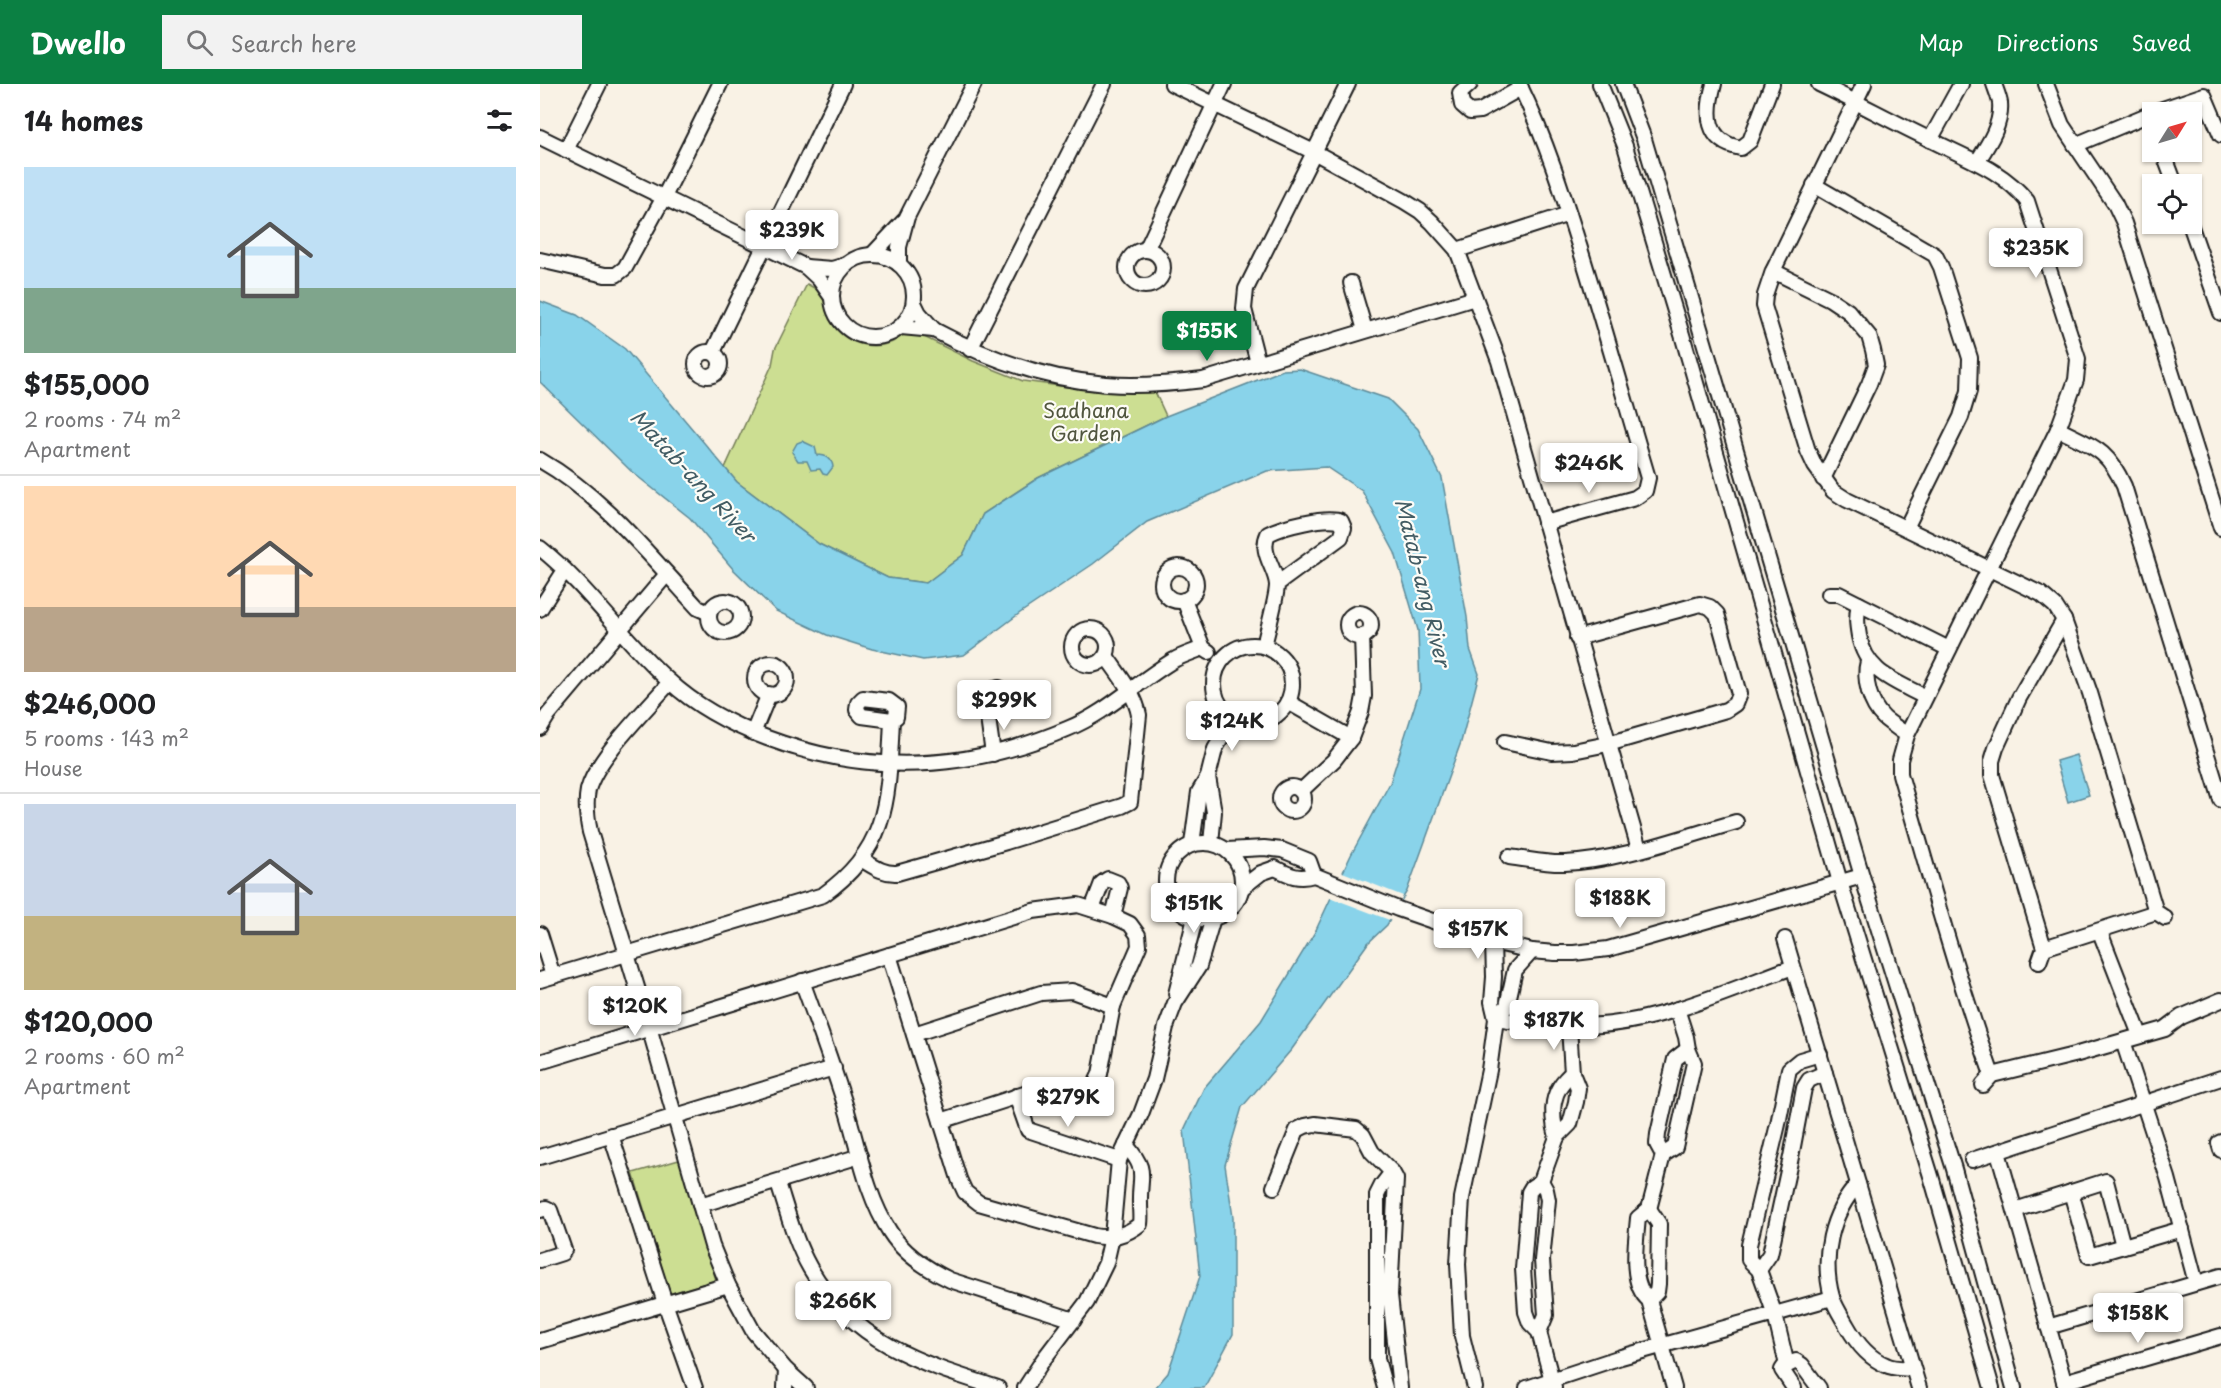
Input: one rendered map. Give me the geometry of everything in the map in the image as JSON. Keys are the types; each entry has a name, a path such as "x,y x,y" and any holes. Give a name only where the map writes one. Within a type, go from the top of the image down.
{"street":[{"path":"566,150 599,84"},
{"path":"540,260 588,272 616,275 625,268 664,197 720,84"},
{"path":"713,352 843,84"},
{"path":"899,264 899,247 907,217 974,84"},
{"path":"970,349 1104,84"},
{"path":"1172,84 1314,152 1420,211 1457,250 1499,361 1639,849"},
{"path":"1146,250 1224,84"},
{"path":"1258,363 1244,309 1246,289 1348,84"},
{"path":"1470,84 1460,93 1462,105 1470,112 1480,111 1520,86 1547,148 1569,214 1605,328 1648,478 1645,491 1635,498 1545,523"},
{"path":"1600,84 1628,158 1840,882 1931,1176 1992,1388"},
{"path":"1623,84 1648,150 1862,876 1954,1168 2014,1388"},
{"path":"1714,84 1708,114 1711,126 1716,136 1725,143 1741,148 1750,141 1772,84"},
{"path":"1819,84 1977,162 2006,179 2016,188 2027,201 2078,359 2076,380 2058,429 1925,697 1907,735 1900,760 1900,774 1988,1080 2165,1029 2181,1017 2221,1000"},
{"path":"1864,84 1773,271 1764,306 1808,451 1823,479 1833,490 1847,500 2041,594 2055,606 2064,620 2090,693 2160,915 2044,948"},
{"path":"1930,140 1961,84"},
{"path":"1977,162 1994,135 2000,103 1994,84"},
{"path":"2046,84 2062,125 2115,204 2124,223 2217,500 2221,528"},
{"path":"2186,102 2204,95 2221,135"},
{"path":"2075,145 2142,119"},
{"path":"540,137 806,267 819,279 831,296"},
{"path":"1814,185 1935,255 1941,267 1970,358 1969,391 1961,417 1906,528"},
{"path":"1457,250 1569,214"},
{"path":"872,255 907,217"},
{"path":"2193,234 2221,313"},
{"path":"914,303 901,327 891,334 867,338 846,328 838,319 831,296 834,281 845,266 854,259 872,255 889,258 899,264 908,275 913,288 914,303 919,313 934,330 970,349 1009,365 1105,384 1166,384 1203,380 1475,298"},
{"path":"806,267 845,266"},
{"path":"1773,271 1830,299 1848,311 1869,336 1874,350 1875,365 1869,384 1823,479"},
{"path":"1351,283 1365,330"},
{"path":"901,327 934,330"},
{"path":"2058,429 2100,450 2115,467 2124,486 2221,800"},
{"path":"540,460 566,477 603,508 642,544 698,608 709,613"},
{"path":"1264,646 1277,584 1268,563 1266,542 1268,534 1311,522 1334,519 1341,521 1344,528 1341,537 1277,584"},
{"path":"540,548 591,596 670,682 702,707 753,733 824,757 889,764 921,764 957,761 993,754 1068,729 1130,692 1174,660 1203,648"},
{"path":"540,609 565,570"},
{"path":"540,728 548,715 667,574"},
{"path":"1829,594 1839,594 1949,649"},
{"path":"1184,600 1203,648 1221,659"},
{"path":"1504,742 1552,752 1573,751 1608,744 1726,710 1735,704 1739,694 1717,614 1710,607 1700,604 1577,638"},
{"path":"1859,604 1856,619 1862,650 1868,661 1883,675 1925,697"},
{"path":"2039,962 2044,948 1992,776 1992,761 2019,698 2064,620"},
{"path":"1301,791 1334,760 1351,738 1361,712 1364,696 1362,636"},
{"path":"1252,644 1264,646 1281,657 1292,675 1292,689 1288,702 1281,712 1264,722 1245,723 1233,718 1219,704 1213,684 1215,671 1221,659 1230,651 1252,644"},
{"path":"861,859 881,871 889,874 897,873 1006,842 1130,802 1139,727 1137,704 1106,656"},
{"path":"1868,661 1865,670 1873,703 1882,716 1907,735"},
{"path":"670,682 605,757 595,772 588,792 586,811 590,832 712,1246 728,1285 753,1331 786,1370 806,1388"},
{"path":"753,733 769,694"},
{"path":"1288,702 1351,738"},
{"path":"987,711 993,754"},
{"path":"1192,844 1199,792 1208,777 1215,749 1233,718"},
{"path":"540,934 547,978 824,895 843,882 877,833 888,795 892,720"},
{"path":"1208,777 1214,812 1211,843"},
{"path":"1509,857 1562,863 1608,858 1736,822"},
{"path":"1314,875 1309,861 1282,850 1227,850 1211,843 1192,844 1181,850 1167,870 1166,882 1168,894 1174,905 1184,913 1195,918 1213,918 1226,912 1236,902 1242,888 1261,873 1275,868 1294,878 1302,879 1314,875 1398,909 1493,942 1532,951 1574,953 1608,949 1862,876"},
{"path":"1227,850 1240,867 1242,888"},
{"path":"1092,909 1102,882 1108,879 1118,883 1120,888 1113,916"},
{"path":"540,1062 1033,911 1077,905 1130,924 1138,935 1139,946 1113,1006 1100,1074 1094,1089 1083,1091 1057,1086 1016,1096 941,1121"},
{"path":"1025,1388 1097,1286 1106,1263 1112,1237 1119,1160 1154,1079 1195,918"},
{"path":"1175,1003 1199,966 1213,918"},
{"path":"2100,932 2140,1035"},
{"path":"1785,939 1919,1388"},
{"path":"1475,1388 1462,1336 1458,1264 1462,1198 1489,1070 1496,1019 1492,1002 1493,942"},
{"path":"1496,1019 1507,1006 1515,969 1532,951"},
{"path":"889,956 965,1192 979,1203 1094,1236 1112,1237 1140,1224 1139,1203 1143,1174 1135,1155 1126,1145"},
{"path":"1496,1019 1569,1027 1603,1025 1677,1009 1793,967"},
{"path":"802,981 834,1068 877,1208 890,1233 908,1254 931,1272 1074,1320"},
{"path":"914,1034 1041,993 1072,991 1113,1006"},
{"path":"1674,1388 1649,1300 1640,1292 1636,1265 1638,1218 1649,1209 1663,1155 1675,1147 1693,1076 1694,1063 1677,1009"},
{"path":"1552,1384 1539,1332 1527,1319 1523,1269 1529,1192 1541,1181 1557,1137 1570,1124 1576,1102 1578,1088 1572,1073 1569,1027"},
{"path":"2123,1041 2168,1178 2196,1283"},
{"path":"1663,1155 1657,1144 1658,1134 1672,1070 1675,1059 1688,1049"},
{"path":"1788,1365 1775,1315 1759,1270 1749,1260 1749,1245 1789,1069 1800,1060 1820,1054"},
{"path":"540,1157 834,1068"},
{"path":"1557,1137 1552,1115 1558,1088 1572,1073"},
{"path":"1759,1270 1770,1254 1804,1088 1809,1080 1825,1073"},
{"path":"1972,1160 2221,1078"},
{"path":"1016,1096 1028,1130 1119,1160"},
{"path":"1274,1187 1297,1130 1305,1125 1356,1129 1363,1135 1371,1152 1392,1172 1396,1179 1390,1295 1400,1388"},
{"path":"611,1135 695,1388"},
{"path":"2221,1142 2219,1143 2221,1150"},
{"path":"1998,1152 2065,1385 2220,1339"},
{"path":"700,1205 778,1183 860,1156"},
{"path":"1385,1388 1377,1359 1377,1195 1392,1172"},
{"path":"1539,1332 1546,1315 1542,1260 1548,1200 1541,1181"},
{"path":"2015,1210 2106,1181 2123,1246"},
{"path":"778,1183 790,1221 809,1267 822,1286 851,1319 900,1353 930,1366 999,1388"},
{"path":"1858,1184 1841,1206 1830,1238 1829,1278 1832,1298 1851,1333 1871,1358 1887,1366 1913,1369"},
{"path":"2071,1192 2089,1256 2182,1229"},
{"path":"540,1210 546,1208 550,1210 564,1250 562,1253 540,1260"},
{"path":"1649,1209 1659,1224 1657,1292 1649,1300"},
{"path":"2048,1327 2221,1276"},
{"path":"540,1341 728,1285"},
{"path":"1527,1388 1552,1384 1663,1346 1832,1298"},
{"path":"1794,1388 1782,1370 1793,1361 1799,1363 1819,1388"},
{"path":"785,1388 786,1370"}],"green space":[{"name":"Sadhana Garden","path":"807,284 825,294 830,318 840,333 863,345 872,346 893,342 910,330 973,361 1023,381 1104,392 1155,392 1166,416 1038,478 983,514 963,555 926,583 888,578 819,544 737,482 725,468 772,365 775,349"},
{"path":"679,1160 716,1280 670,1294 633,1173"}],"water":[{"name":"Matab-ang River","path":"540,301 577,315 625,349 737,482 819,544 888,578 926,583 963,555 983,514 1038,478 1166,416 1283,370 1300,369 1388,399 1418,429 1442,478 1467,617 1470,649 1479,674 1461,742 1407,891 1387,925 1368,943 1292,1049 1242,1107 1225,1165 1233,1217 1233,1334 1204,1388 1155,1388 1168,1373 1200,1276 1184,1130 1204,1088 1261,1021 1315,932 1351,855 1390,783 1420,689 1418,630 1395,553 1362,491 1326,467 1267,471 1147,522 1093,564 1020,613 964,655 923,660 872,649 827,635 776,611 733,569 690,518 632,472 540,382"},
{"path":"802,441 815,447 817,455 830,459 833,467 827,475 823,474 820,469 811,470 807,461 798,461 792,452 797,443"},
{"path":"2076,755 2089,795 2068,802 2056,761"}],"pier":[{"path":"1340,871 1403,896 1392,921 1329,897"}]}
